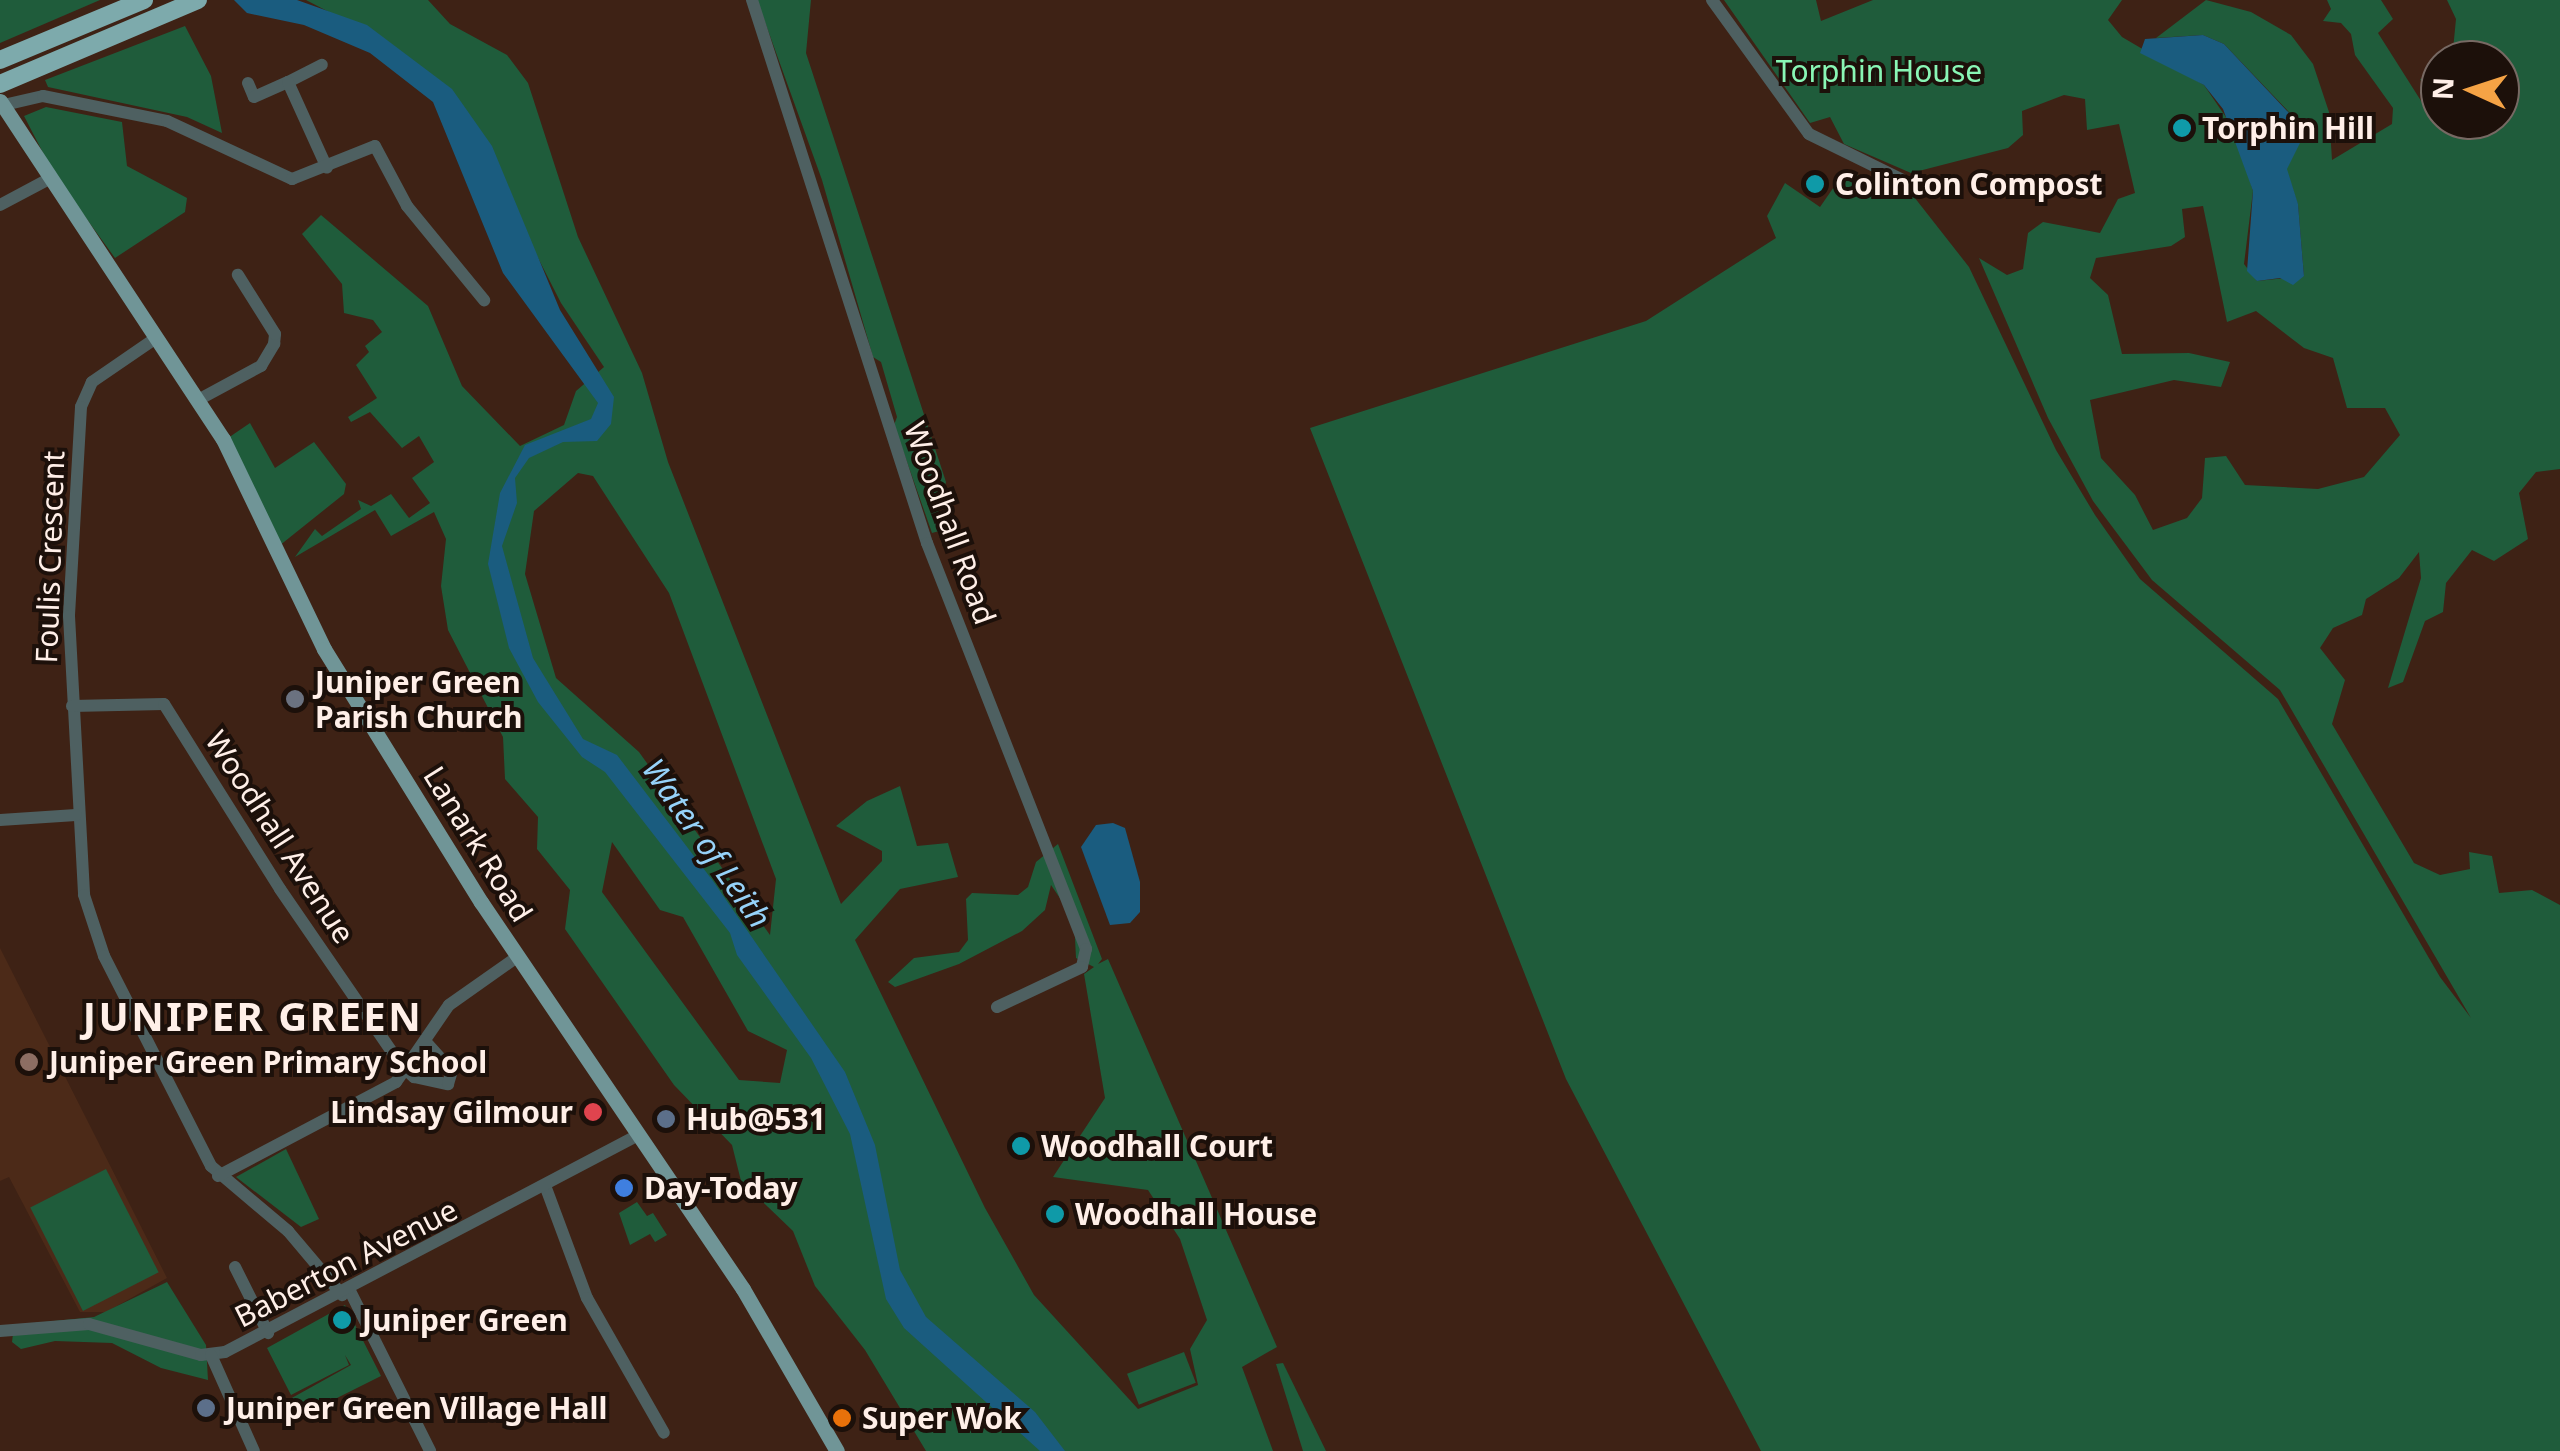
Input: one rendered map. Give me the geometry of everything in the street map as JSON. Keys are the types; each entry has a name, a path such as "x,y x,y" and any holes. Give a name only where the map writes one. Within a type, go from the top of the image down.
{"highway":[{"path":"0,60 144,0"},
{"path":"0,84 198,0"}],"main road":[{"name":"Lanark Road","path":"0,104 47,180 198,400 248,484 324,648 517,957 743,1290 837,1451"}],"street":[{"name":"Woodhall Road","path":"752,0 926,543 1086,950 1082,966 998,1007"},
{"path":"1712,0 1809,134 1917,187"},
{"path":"248,84 254,97 322,65"},
{"path":"288,82 327,168"},
{"path":"0,104 27,97 61,100 184,125 281,177 327,168 375,146 407,206 484,300"},
{"path":"0,205 47,180"},
{"path":"198,400 266,360 275,334 238,275"},
{"path":"247,320 260,311"},
{"name":"Foulis Crescent","path":"156,338 92,382 83,397 69,591 80,875 96,936 218,1176"},
{"name":"Woodhall Avenue","path":"72,706 168,707 280,889 408,1072"},
{"path":"0,820 76,814"},
{"path":"430,1451 346,1293 288,1231 218,1176 408,1072 450,1004 517,957"},
{"path":"408,1072 440,1085 450,1082 452,1071 428,1044"},
{"name":"Baberton Avenue","path":"0,1331 89,1324 211,1354 268,1333 639,1135"},
{"path":"546,1188 587,1298 664,1433"},
{"path":"235,1267 268,1333"},
{"path":"211,1354 251,1450"}],"shaded area":[{"name":"Juniper Green Primary School","path":"0,948 167,1278 106,1312 80,1312 9,1177 0,1181"}],"green space":[{"path":"0,0 100,0 0,43"},
{"path":"306,0 428,0 450,24 507,55 528,83 578,237 642,373 668,462 841,904 882,861 882,851 836,826 867,801 900,786 917,846 948,843 958,877 900,889 855,940 985,1208 1034,1295 1138,1409 1198,1385 1190,1349 1207,1320 1180,1239 1148,1190 1053,1177 1105,1098 1084,974 1094,967 1076,958 1074,919 1051,885 1045,910 1022,931 959,964 895,987 888,982 914,958 959,952 968,940 966,899 972,893 1018,895 1028,887 1036,862 1058,844 1102,959 1098,964 1108,959 1277,1347 1242,1367 1273,1451 926,1451 865,1350 815,1286 793,1231 741,1181 732,1145 674,1085 565,929 570,890 537,849 538,817 505,779 503,737 448,630 441,586 446,539 434,512 391,536 375,510 295,557 315,529 322,536 361,509 358,500 371,506 391,494 409,518 430,503 412,478 434,462 419,436 402,448 370,412 351,422 348,417 377,398 356,365 369,352 365,346 382,332 373,320 344,313 342,284 302,234 321,215 428,306 462,386 520,446 564,425 576,391 604,367 561,303 503,189 394,46","holes":["578,473 593,476 669,593 776,879 770,935 639,752 556,678 525,574 534,511","612,842 660,910 683,917 748,1031 787,1050 780,1083 739,1080 602,892"]},
{"path":"757,0 811,0 806,53 946,482 938,513 943,530 932,533 894,425 897,417 881,362 873,357 822,180"},
{"name":"Torphin House","path":"1724,0 1816,0 1821,21 1873,0 2122,0 2108,20 2122,37 2204,85 2234,129 2253,191 2244,264 2257,281 2304,276 2298,205 2286,169 2306,130 2224,44 2203,35 2156,38 2206,0 2251,12 2291,35 2313,64 2329,112 2332,160 2392,124 2393,108 2355,55 2351,34 2341,23 2323,21 2331,9 2327,0 2381,0 2393,19 2378,33 2420,99 2420,140 2520,140 2520,40 2454,40 2456,19 2447,0 2560,0 2560,469 2536,472 2519,493 2528,539 2494,561 2472,550 2446,583 2443,612 2425,621 2403,682 2388,688 2421,578 2419,552 2399,578 2366,599 2362,615 2333,628 2320,648 2345,680 2332,724 2414,863 2440,875 2470,869 2469,852 2492,856 2499,893 2532,890 2560,905 2560,1451 1761,1451 1566,1079 1310,428 1646,321 1776,238 1767,216 1785,183 1820,207 1845,171 1911,193 1969,267 2056,450 2095,515 2140,579 2278,699 2440,977 2471,1018 2280,690 2152,580 2093,501 2048,418 1979,258 2007,275 2023,269 2028,233 2043,222 2100,233 2118,199 2135,193 2119,124 2087,130 2085,99 2064,95 2022,111 2023,135 2008,148 1911,173 1844,144 1830,117 1810,123","holes":["2203,206 2227,322 2256,311 2304,348 2333,358 2347,408 2385,408 2400,435 2364,477 2318,489 2245,485 2226,456 2205,458 2202,498 2187,518 2153,530 2135,495 2101,458 2090,400 2174,380 2221,387 2230,362 2189,353 2122,354 2108,295 2090,278 2096,258 2171,246 2185,237 2182,209"]},
{"path":"185,26 211,76 222,133 187,117 48,87 45,80"},
{"path":"46,107 122,122 127,166 187,198 185,212 115,258 54,174 24,116"},
{"path":"250,423 275,468 314,442 346,484 344,494 279,546 228,438"},
{"path":"286,1149 319,1219 301,1227 236,1177"},
{"path":"106,1169 159,1272 83,1311 30,1208"},
{"path":"637,1202 647,1216 653,1213 667,1235 655,1242 650,1234 630,1245 619,1213"},
{"path":"167,1282 206,1345 208,1380 161,1368 112,1343 55,1341 21,1349 12,1342 14,1325 94,1317"},
{"path":"345,1305 381,1376 299,1417 290,1399 351,1365 345,1355 349,1365 291,1395 267,1348"},
{"path":"1184,1352 1196,1383 1139,1405 1127,1374"},
{"path":"1283,1363 1326,1451 1303,1451 1276,1364"}],"water":[{"path":"234,0 297,0 367,25 452,89 492,146 560,310 614,397 611,424 597,441 563,442 529,458 515,478 517,503 502,546 533,658 583,739 617,755 713,881 845,1072 875,1145 900,1270 926,1317 1035,1412 1065,1451 1040,1451 904,1328 886,1299 850,1134 811,1058 737,955 730,933 605,772 582,757 538,702 509,648 488,564 500,493 525,445 591,419 598,403 503,273 433,102 370,53 304,25 247,13"},
{"path":"2203,35 2224,44 2306,131 2287,169 2298,204 2304,276 2293,285 2280,278 2257,281 2247,271 2253,191 2223,109 2204,85 2140,53 2145,39"},
{"path":"1113,823 1125,828 1140,882 1140,912 1130,923 1110,925 1081,847 1096,825"}],"place":[{"name":"Torphin Hill","path":"2182,128"},
{"name":"Colinton Compost","path":"1815,184"},
{"name":"Juniper Green Parish Church","path":"295,699"},
{"name":"Juniper Green Primary School","path":"29,1062"},
{"name":"Lindsay Gilmour","path":"593,1112"},
{"name":"Hub@531","path":"666,1119"},
{"name":"Woodhall Court","path":"1021,1146"},
{"name":"Day-Today","path":"624,1188"},
{"name":"Woodhall House","path":"1055,1214"},
{"name":"Juniper Green","path":"342,1320"},
{"name":"Juniper Green Village Hall","path":"206,1408"},
{"name":"Super Wok","path":"842,1418"}],"district":[{"name":"JUNIPER GREEN","path":"253,1016"}],"water label":[{"name":"Water of Leith","path":"707,843"}]}
